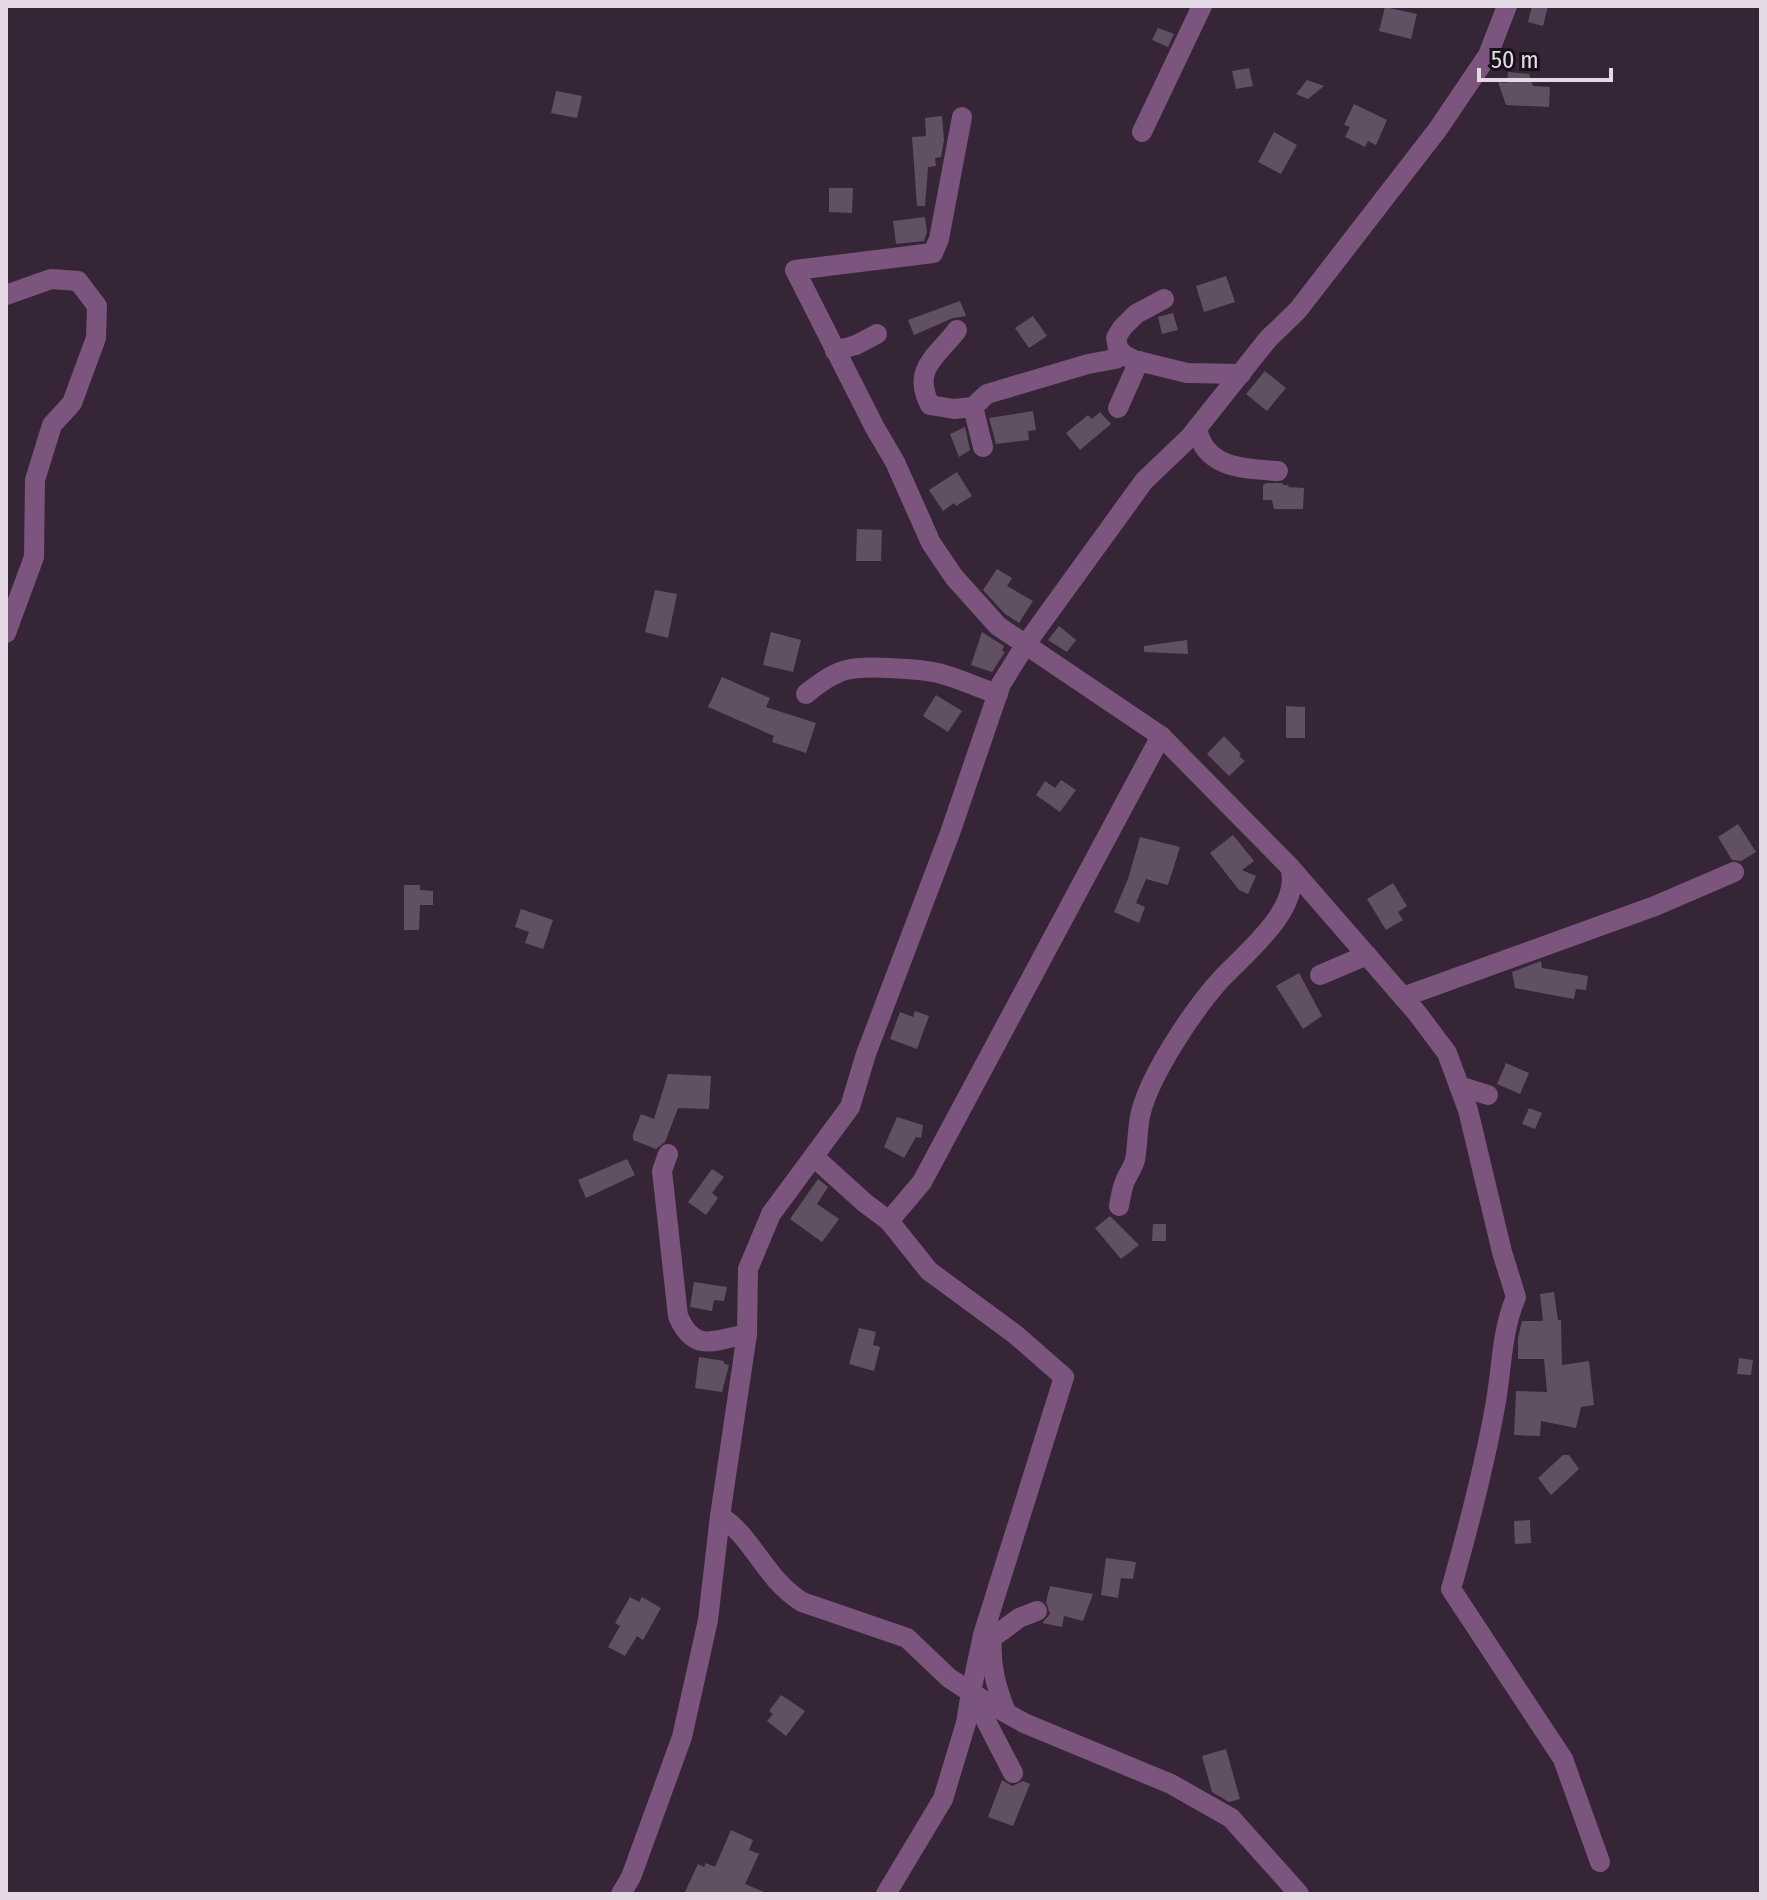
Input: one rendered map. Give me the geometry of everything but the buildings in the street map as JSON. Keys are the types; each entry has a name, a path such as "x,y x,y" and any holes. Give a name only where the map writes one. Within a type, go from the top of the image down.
{"street":[{"path":"1142,132 1202,6"},
{"path":"621,1894 631,1877 682,1737 708,1620 747,1334 748,1269 771,1214 850,1107 866,1054 950,833 998,694 1026,644 1144,481 1197,428 1268,339 1298,310 1438,129 1488,55 1507,6"},
{"path":"962,117 939,239 933,253 795,270 895,462 937,552 954,577 998,626 1161,736 1290,867 1403,997 1447,1053 1468,1110 1516,1297 1507,1319 1496,1405 1474,1509 1451,1589 1563,1759 1600,1862"},
{"path":"6,295 51,279 78,281 97,306 96,338 72,403 52,425 35,480 34,557 6,633"},
{"path":"1132,358 1118,348 1116,338 1136,314 1164,299"},
{"path":"957,330 936,351 925,369 923,391 930,405 939,408 973,407 987,394 1115,359 1132,358 1187,373 1241,374"},
{"path":"835,351 877,334"},
{"path":"1118,408 1132,358"},
{"path":"973,407 983,447"},
{"path":"1197,428 1199,439 1220,463 1234,468 1278,471"},
{"path":"806,694 819,683 848,668 866,665 941,674 998,694"},
{"path":"889,1221 922,1182 1161,736"},
{"path":"1119,1206 1126,1178 1135,1161 1141,1110 1151,1082 1176,1040 1211,992 1274,923 1289,893 1290,867"},
{"path":"1403,997 1655,906 1699,886 1727,878 1734,872"},
{"path":"1320,975 1367,955"},
{"path":"1459,1086 1488,1095"},
{"path":"668,1154 662,1171 678,1316 690,1336 701,1342 747,1334"},
{"path":"814,1157 889,1221 929,1271 1016,1335 1064,1377 983,1635 966,1723 943,1799 886,1894"},
{"path":"720,1516 734,1525 762,1565 789,1594 802,1602 907,1638 949,1678 1024,1723 1171,1784 1231,1818 1299,1894"},
{"path":"1006,1712 996,1686 991,1655 992,1638 1019,1618 1037,1611"},
{"path":"971,1692 1013,1773"}]}
